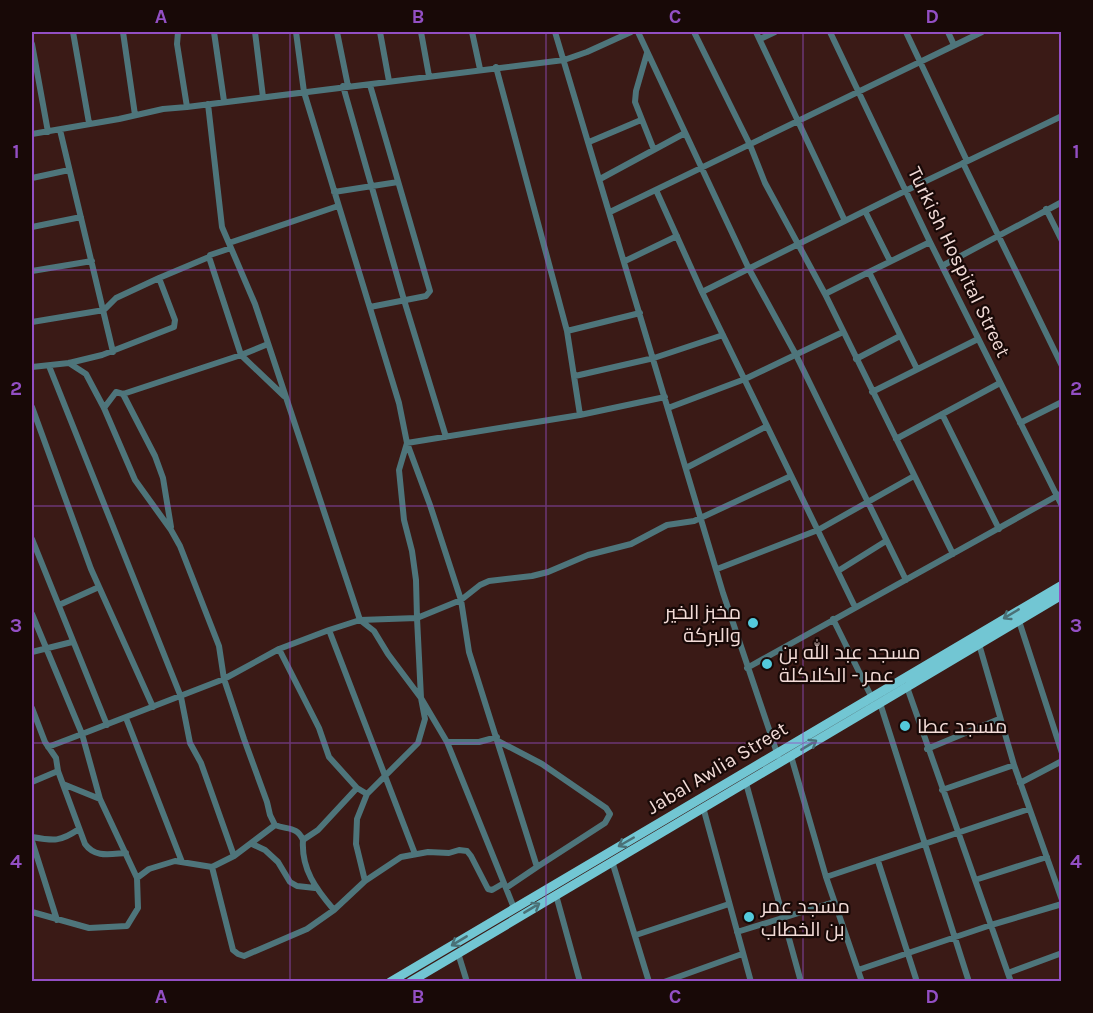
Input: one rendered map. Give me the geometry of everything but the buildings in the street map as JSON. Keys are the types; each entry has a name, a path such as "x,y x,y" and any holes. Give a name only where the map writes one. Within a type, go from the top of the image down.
{"main road":[{"name":"Jabal Awlia Street","path":"390,981 514,908 783,757 1062,585"},
{"name":"Jabal Awlia Street","path":"411,981 746,783 783,757 876,700 907,687 1062,595"}],"street":[{"path":"73,32 89,123"},
{"path":"123,32 135,115"},
{"path":"177,32 187,107"},
{"path":"214,32 224,101"},
{"path":"255,32 263,96"},
{"path":"296,32 304,92 399,403 407,443 461,600 469,652 537,867"},
{"path":"337,32 345,86 370,186 446,437"},
{"path":"380,32 389,81"},
{"path":"421,32 429,76"},
{"path":"472,32 480,69"},
{"path":"555,32 747,668 783,757 862,981"},
{"path":"32,134 163,109 564,60 632,32"},
{"path":"638,32 749,269 796,355 906,580"},
{"path":"694,32 750,145 765,183 825,294 953,554"},
{"path":"756,32 845,221"},
{"path":"760,39 775,32"},
{"name":"Turkish Hospital Street","path":"830,32 905,191 1020,423 1059,495 1062,506"},
{"path":"906,32 998,235 1059,352 1062,366"},
{"path":"948,32 954,45"},
{"path":"610,212 982,32"},
{"path":"32,44 48,132"},
{"path":"647,52 635,98 641,120 654,150"},
{"path":"496,67 567,331 580,415"},
{"path":"370,85 430,291 426,296 370,307"},
{"path":"207,104 222,227 255,304 360,620 374,631 421,698 447,742 514,908"},
{"path":"702,292 905,191 1061,118"},
{"path":"589,142 641,120"},
{"path":"60,130 112,352"},
{"path":"600,179 685,133"},
{"path":"32,178 69,170"},
{"path":"334,192 398,182"},
{"path":"656,190 702,292 855,607"},
{"path":"942,266 1062,202"},
{"path":"32,322 104,310 116,298 209,257 230,245 338,206"},
{"path":"1046,209 1062,241"},
{"path":"865,211 890,261"},
{"path":"32,227 81,217"},
{"path":"625,261 677,236"},
{"path":"825,294 930,242"},
{"path":"209,257 241,355 285,397"},
{"path":"32,271 92,261"},
{"path":"868,272 917,369"},
{"path":"32,367 69,363 112,352 174,327 175,320 159,278"},
{"path":"567,331 640,313"},
{"path":"668,408 745,379 843,332"},
{"path":"575,376 654,358 723,335"},
{"path":"856,359 900,336"},
{"path":"872,392 978,339"},
{"path":"104,408 116,392 123,394 268,344"},
{"path":"69,363 86,374 104,408 135,480 171,530 205,606 219,646 224,679 275,825"},
{"path":"49,366 181,697 190,743 201,763 234,856"},
{"path":"896,439 1000,383"},
{"path":"123,394 155,456 163,478 171,530"},
{"path":"407,443 580,415 664,397"},
{"path":"1020,423 1062,402"},
{"path":"32,407 99,587 153,707"},
{"path":"942,414 999,529"},
{"path":"686,468 767,426"},
{"path":"365,881 355,832 357,819 367,794 418,743 425,719 421,698 416,580 404,520 399,470 407,443"},
{"path":"48,747 181,697 224,679 279,649 329,630 360,620 417,618 461,600 489,581 512,580 548,572 588,555 631,544 667,525 689,523 701,518 791,476"},
{"path":"717,569 818,530 914,476"},
{"path":"747,668 1059,495"},
{"path":"32,539 107,725"},
{"path":"837,571 886,541"},
{"path":"58,605 99,587"},
{"path":"32,614 82,734 100,799 137,878 138,908 127,926 89,928 32,912"},
{"path":"833,619 876,700 969,981"},
{"path":"1019,621 1062,753"},
{"path":"329,630 387,776 415,854"},
{"path":"32,652 72,642"},
{"path":"979,644 999,719 1062,900"},
{"path":"279,649 319,728 329,757 357,788 367,794"},
{"path":"907,687 927,749 1011,981"},
{"path":"32,708 48,747 56,758 58,771 85,844 90,851 99,855 126,853"},
{"path":"126,718 182,862"},
{"path":"927,749 999,719"},
{"path":"212,867 233,950 244,956 307,929 334,910 365,881 393,861 415,854 467,851 476,862 488,889 492,890 537,867 605,823 609,814 606,808 542,764 498,739 479,742 447,742"},
{"path":"1020,783 1062,760"},
{"path":"942,790 1014,765"},
{"path":"32,782 58,771"},
{"path":"746,783 801,981"},
{"path":"63,784 100,799"},
{"path":"303,840 318,830 357,788"},
{"path":"703,807 742,954 752,981"},
{"path":"826,878 1029,809"},
{"path":"275,825 295,829 300,833 303,840 302,854 315,888 334,910"},
{"path":"137,878 149,869 175,861 212,867 252,844 275,825"},
{"path":"57,920 32,839 64,839 80,829"},
{"path":"252,844 265,850 278,862 290,882 297,886 315,888"},
{"path":"975,880 1047,857"},
{"path":"612,861 649,981"},
{"path":"878,861 918,981"},
{"path":"555,894 580,981"},
{"path":"737,932 834,902"},
{"path":"636,935 729,904"},
{"path":"858,970 991,925 1062,904"},
{"path":"458,953 467,981"},
{"path":"1008,973 1062,953"},
{"path":"664,981 742,954"}],"place":[{"name":"مخبز الخير والبركة","path":"753,623"},
{"name":"مسجد عبد الله بن عمر - الكلاكلة","path":"767,664"},
{"name":"مسجد عطا","path":"905,726"},
{"name":"مسجد عمر بن الخطاب","path":"749,917"}]}
